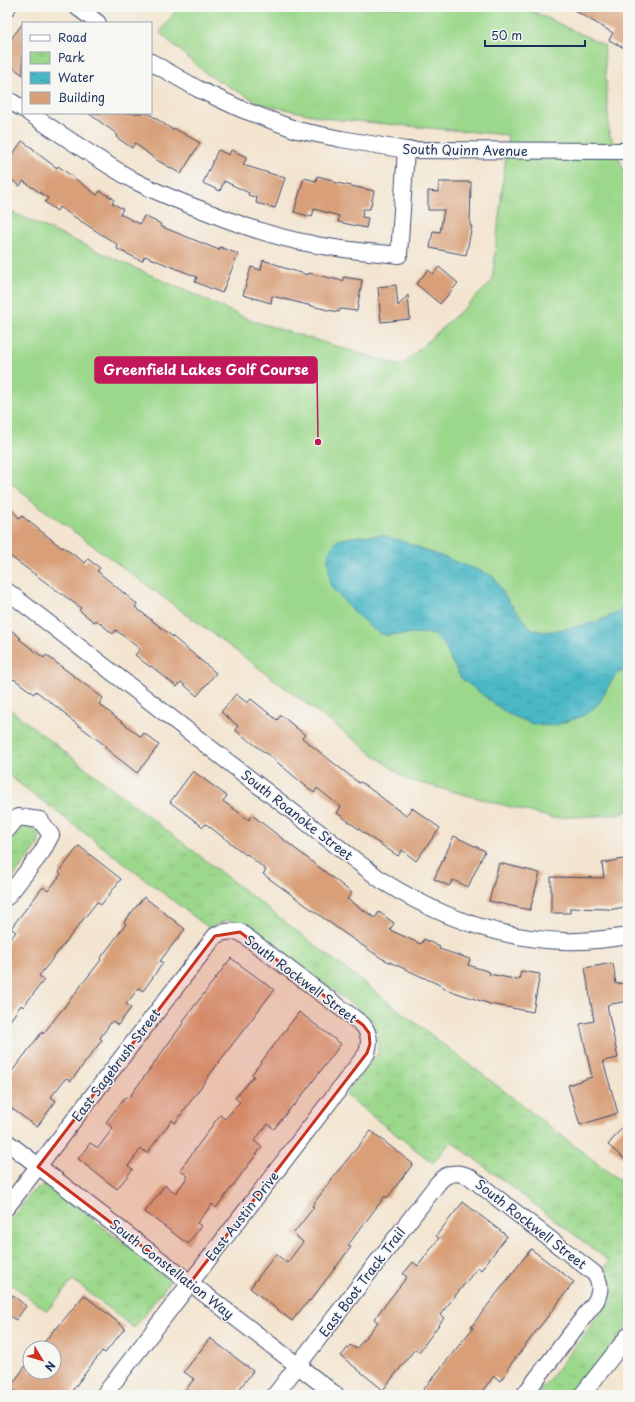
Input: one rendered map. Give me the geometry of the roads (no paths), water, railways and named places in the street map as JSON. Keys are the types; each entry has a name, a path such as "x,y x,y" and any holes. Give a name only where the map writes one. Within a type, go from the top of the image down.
{"street":[{"path":"77,7 97,22"},
{"name":"South Quinn Avenue","path":"152,63 198,89 241,109 297,130 406,150 628,151"},
{"path":"7,99 22,108"},
{"path":"31,114 134,180 173,199 236,223 310,244 346,250 399,255 406,150"},
{"name":"South Roanoke Street","path":"7,591 375,875 405,895 438,912 465,922 494,930 539,939 590,941 628,936"},
{"path":"7,830 18,817 40,820 51,835 42,852 7,897"},
{"name":"South Rockwell Street","path":"230,931 240,932 363,1025 369,1033"},
{"name":"East Sagebrush Street","path":"7,1207 215,936 220,933 230,931"},
{"name":"East Austin Drive","path":"104,1395 368,1053 370,1044 369,1033"},
{"name":"South Constellation Way","path":"7,1142 336,1395"},
{"name":"South Rockwell Street","path":"452,1173 463,1174 470,1177 594,1273 598,1279 600,1287 596,1301 524,1395"},
{"name":"East Boot Track Trail","path":"275,1395 442,1177 452,1173"},
{"path":"582,1395 628,1336"}],"water":[{"path":"382,535 402,541 493,576 509,602 532,629 544,632 596,622 615,614 628,601 628,671 619,672 610,683 600,702 587,714 569,721 551,726 532,724 506,713 461,678 450,659 444,644 434,635 424,633 385,635 374,630 354,612 331,587 328,560 330,550 338,540 357,536"}],"place":[{"name":"Greenfield Lakes Golf Course","path":"318,442"}]}
